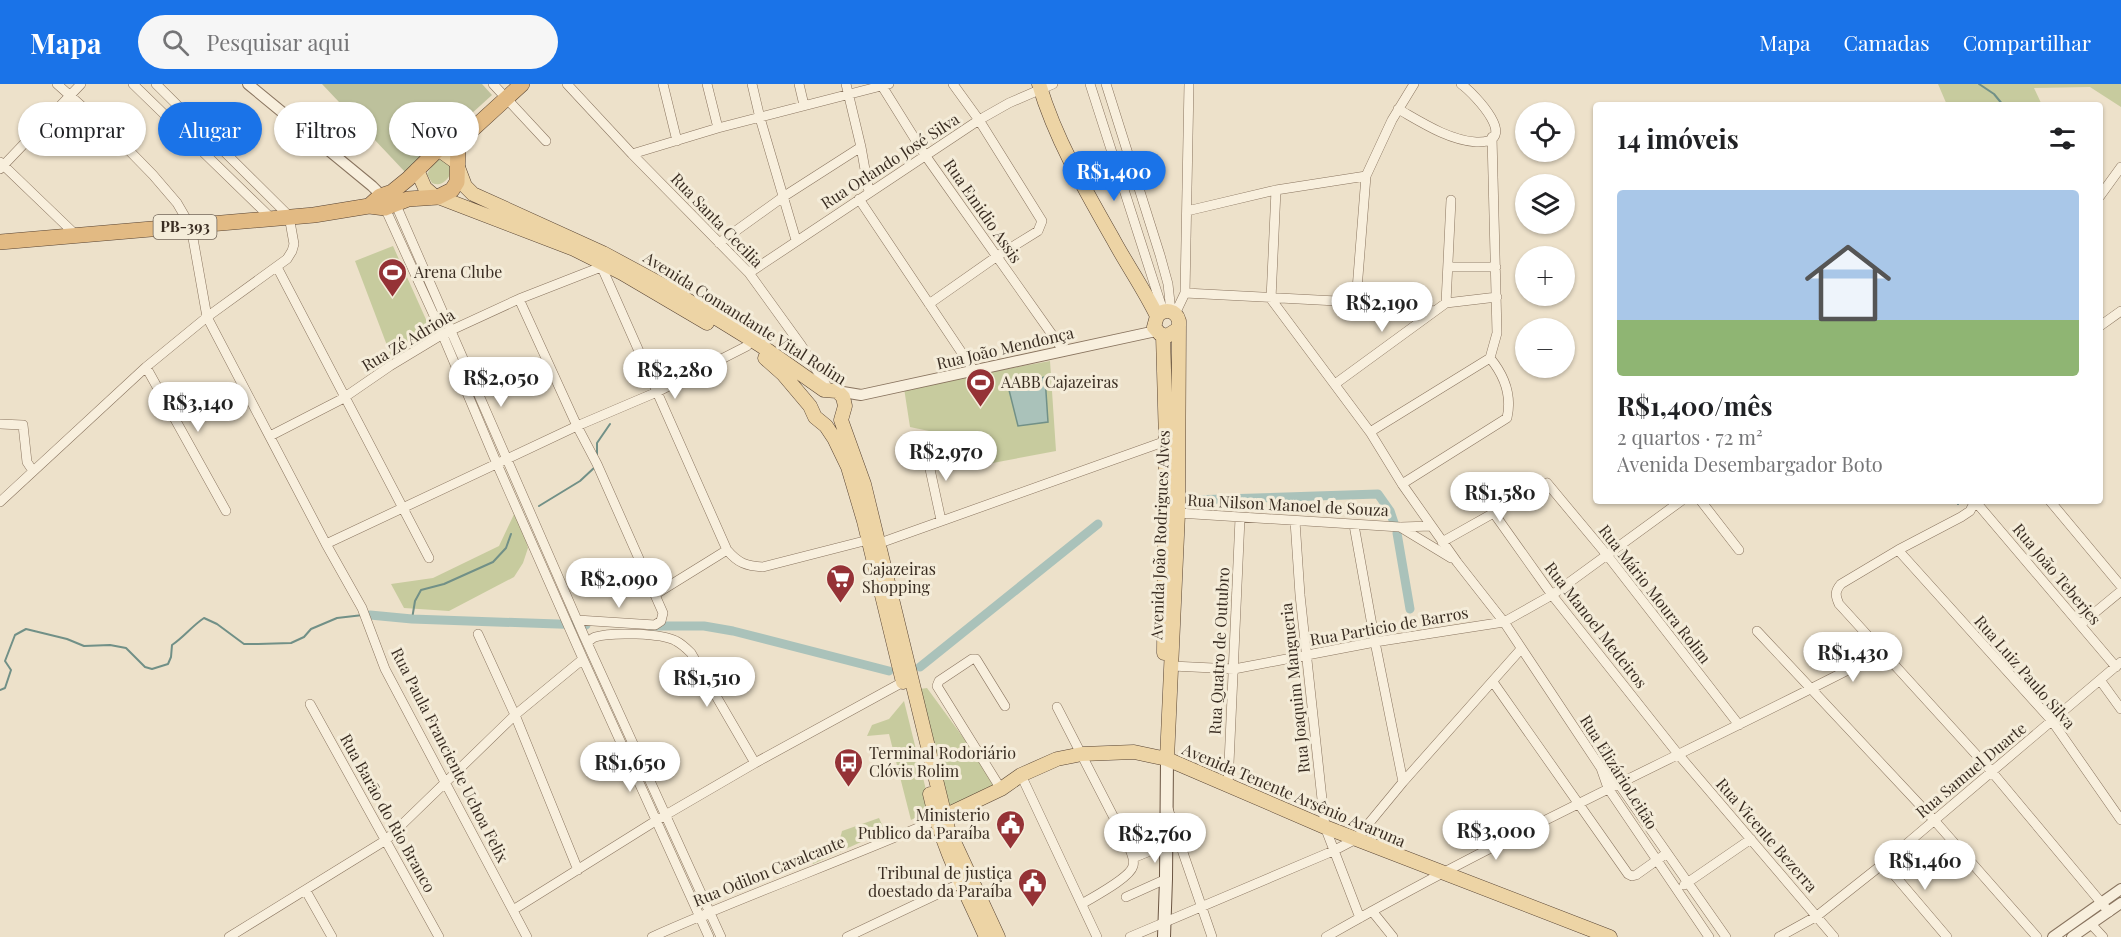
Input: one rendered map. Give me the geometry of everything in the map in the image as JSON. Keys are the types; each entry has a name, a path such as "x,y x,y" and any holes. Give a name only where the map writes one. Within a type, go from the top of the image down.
{"highway":[{"path":"479,110 501,89 522,84"},
{"path":"438,197 452,190 457,182 458,146 501,89"},
{"path":"417,170 430,156"},
{"name":"PB-393","path":"383,204 392,192 417,170"},
{"name":"PB-393","path":"0,242 314,215 420,197 438,197"}],"main road":[{"path":"1044,86 1060,139 1086,191 1148,296 1179,321 1178,329 1171,335 1160,333 1154,323 1167,313"},
{"path":"450,156 458,166"},
{"name":"Avenida Comandante Vital Rolim","path":"458,166 465,186 473,194 603,253 666,287 845,401 843,415 864,484 903,682 961,883 986,937"},
{"path":"417,170 428,192 438,197"},
{"name":"Avenida Comandante Vital Rolim","path":"438,197 574,249 622,273 747,346 783,374 810,406 815,417 826,426 848,467 874,541 941,819 948,829 998,937"},
{"name":"Avenida João Rodrigues Alves","path":"1164,937 1167,741 1170,721 1178,513 1178,329"},
{"name":"Avenida João Rodrigues Alves","path":"1160,333 1166,441 1164,663 1161,710 1167,741"},
{"path":"810,406 814,398 830,390"},
{"path":"826,426 835,425 843,415"},
{"name":"Rua Odilon Cavalcante","path":"941,819 1001,789 1021,775 1057,759 1082,754 1134,752 1167,759"},
{"name":"Avenida Tenente Arsênio Araruna","path":"1167,759 1325,827 1610,937"},
{"path":"1167,844 1180,842"}],"street":[{"path":"57,84 113,134 153,175 177,203 191,227"},
{"path":"77,236 1,165 81,84"},
{"path":"133,84 271,218"},
{"path":"0,502 146,367 207,317 277,267 292,251 294,244 290,216 156,84"},
{"path":"248,84 372,186 383,204 452,330 578,622 583,659 657,820 705,913 721,937"},
{"name":"Rua Santa Cecilia","path":"567,84 749,273 830,390"},
{"path":"663,84 677,141"},
{"path":"707,84 718,128"},
{"path":"752,84 796,240"},
{"path":"799,84 804,105"},
{"path":"846,84 869,192"},
{"path":"929,304 1038,231 1042,221 979,120 953,84"},
{"path":"1090,84 1140,239 1167,313"},
{"path":"1106,84 1168,284 1167,313"},
{"path":"1167,313 1185,293 1189,84"},
{"path":"1356,302 1366,176 1398,109 1414,84"},
{"path":"632,154 718,128 885,85"},
{"name":"Rua Emidio Assis","path":"885,85 925,155 1063,350"},
{"path":"1370,432 1490,358 1497,333 1492,138 1496,129 1495,121 1465,85"},
{"name":"Rua Orlando José Silva","path":"749,273 979,120 1044,86"},
{"path":"501,89 546,141"},
{"path":"1398,109 1439,132 1473,142 1492,138"},
{"path":"719,243 783,197 861,147"},
{"path":"2103,192 2121,166"},
{"path":"1187,211 1276,190 1366,176"},
{"path":"1271,299 1276,190"},
{"path":"859,199 974,371"},
{"path":"1446,303 1451,200"},
{"path":"383,204 566,621 582,639 667,815 705,913 709,937"},
{"name":"Rua Paula Franciente Uchoa Felix","path":"191,227 207,317 362,608 385,669 527,937"},
{"path":"1140,239 1154,235"},
{"path":"600,264 728,550 736,561 747,566 763,567 874,541 941,520 1166,441"},
{"name":"Rua Zé Adriola","path":"270,436 345,397 442,334 600,264"},
{"path":"277,267 429,558"},
{"path":"1448,267 1496,267"},
{"path":"1185,293 1356,302 1435,311"},
{"path":"1335,384 1446,303 1497,297"},
{"path":"519,299 656,594 663,617 655,625 578,622"},
{"name":"Rua ElizárioLeitão","path":"1271,299 1370,432 1401,484 1442,542 1504,622 1601,768 1608,788 1709,937"},
{"path":"2103,324 2121,311"},
{"name":"Rua João Mendonça","path":"861,395 1063,350 1160,333"},
{"path":"326,544 577,426 657,392 747,346"},
{"path":"1401,484 1507,418 1509,406 1506,388 1501,371 1490,358"},
{"path":"146,367 226,511"},
{"path":"830,390 861,395 843,415"},
{"path":"0,424 23,425 27,462 33,471"},
{"path":"941,520 925,446 927,441 933,438 947,440"},
{"name":"Rua Mário Moura Rolim","path":"1492,512 1547,483 1607,555 1738,725"},
{"path":"1504,622 1552,595 1677,504"},
{"path":"1703,504 1739,550"},
{"path":"1974,504 1970,511 1841,584 1836,590 1836,597 1839,604 1992,772 2105,907"},
{"name":"Rua João Teberjes","path":"1978,504 2118,664"},
{"path":"2051,504 2121,588 2081,624"},
{"path":"1442,542 1492,512"},
{"name":"Rua Manoel Medeiros","path":"1492,512 1552,595 1678,754"},
{"name":"Rua Nilson Manoel de Souza","path":"1178,513 1400,526 1457,562"},
{"name":"Rua Quatro de Outubro","path":"1228,786 1240,518"},
{"name":"Rua Joaquim Mangueria","path":"1295,521 1306,656 1325,827 1360,918"},
{"path":"1354,525 1403,782"},
{"path":"1400,526 1431,526"},
{"path":"656,594 728,550"},
{"name":"Rua Luiz Paulo Silva","path":"1898,550 2052,722 2121,820"},
{"name":"Rua Particio de Barros","path":"1172,666 1234,669 1375,642 1504,622"},
{"path":"1757,632 1934,820 2037,937"},
{"path":"478,634 515,715 578,870"},
{"path":"582,639 635,635 675,639 691,653 755,763"},
{"path":"1130,937 1333,851 1356,839 1403,782 1521,649"},
{"path":"1326,937 1608,788 1883,652"},
{"path":"229,937 386,840 515,715 583,659"},
{"path":"1001,789 937,686 939,681 972,659 976,659 1005,706"},
{"name":"Rua Samuel Duarte","path":"1779,937 1817,916 1884,863 2118,664"},
{"path":"2100,680 2121,709"},
{"path":"513,910 657,820 903,682"},
{"path":"1493,682 1632,876 1667,853"},
{"name":"Rua Barāo do Rio Branco","path":"310,704 439,937"},
{"path":"1057,707 1130,847 1133,858 1133,866 1128,874 1082,904"},
{"name":"Rua Vicente Bezerra","path":"1678,754 1834,937"},
{"path":"1601,768 1618,783 1726,937"},
{"path":"1021,775 1097,937"},
{"path":"1167,807 1212,937"},
{"name":"Rua Odilon Cavalcante","path":"652,937 705,913 941,819"},
{"path":"1677,890 1751,839"},
{"path":"1133,858 1167,844"},
{"path":"1884,863 1947,937"},
{"path":"1125,897 1166,879"},
{"path":"847,937 961,883"},
{"path":"2072,937 2091,924 2121,889"},
{"path":"306,891 332,937"},
{"path":"2053,937 2105,907 2121,903"},
{"path":"1372,911 1393,937"},
{"path":"2091,924 2103,937"}],"green space":[{"path":"322,84 482,84 492,95 479,107 479,102 389,102 389,155 377,142 377,102 339,102"},
{"path":"1938,84 2121,84 2121,107 2090,87 2034,88 2041,102 1946,102"},
{"path":"390,156 425,156 406,173"},
{"path":"442,158 450,160 452,172 441,183 432,183 427,174 434,163"},
{"name":"Arena Clube","path":"393,246 433,335 391,356 355,261"},
{"name":"AABB Cajazeiras","path":"1050,361 1056,451 982,465 972,440 910,427 904,388"},
{"path":"517,508 528,548 523,563 514,577 449,611 404,608 391,584 433,578 499,546"},
{"path":"927,688 998,785 949,808 920,689"},
{"path":"904,701 931,810 911,820 889,734 867,736 872,725 889,719"},
{"path":"879,818 885,831 813,864 811,857 835,845 842,831"}],"water":[{"path":"1045,377 1048,422 1018,426 1008,386"}],"waterway":[{"path":"1979,84 1994,94 2001,102"},
{"path":"597,456 597,443 610,424"},
{"path":"539,506 580,481 595,467"},
{"path":"1191,500 1378,494 1390,511 1395,526"},
{"path":"920,667 1098,524"},
{"path":"1397,533 1410,609"},
{"path":"412,619 415,601 421,590 444,584 493,562 506,548 511,534"},
{"path":"0,690 5,688 11,670 5,661 15,635 26,629 67,639 84,646 110,645 126,648 145,667 152,669 168,664 172,645 204,618 217,624 244,644 258,644 291,643 304,637 311,629 337,618 363,615"},
{"path":"370,615 412,619 586,625"},
{"path":"651,626 704,626 733,631 889,671"}],"place":[{"name":"Arena Clube","path":"393,298"},
{"name":"AABB Cajazeiras","path":"980,408"},
{"name":"Cajazeiras Shopping","path":"841,604"},
{"name":"Terminal Rodoriário Clóvis Rolim","path":"848,788"},
{"name":"Ministerio Publico da Paraíba","path":"1011,850"},
{"name":"Tribunal de justiça doestado da Paraíba","path":"1033,908"}]}
